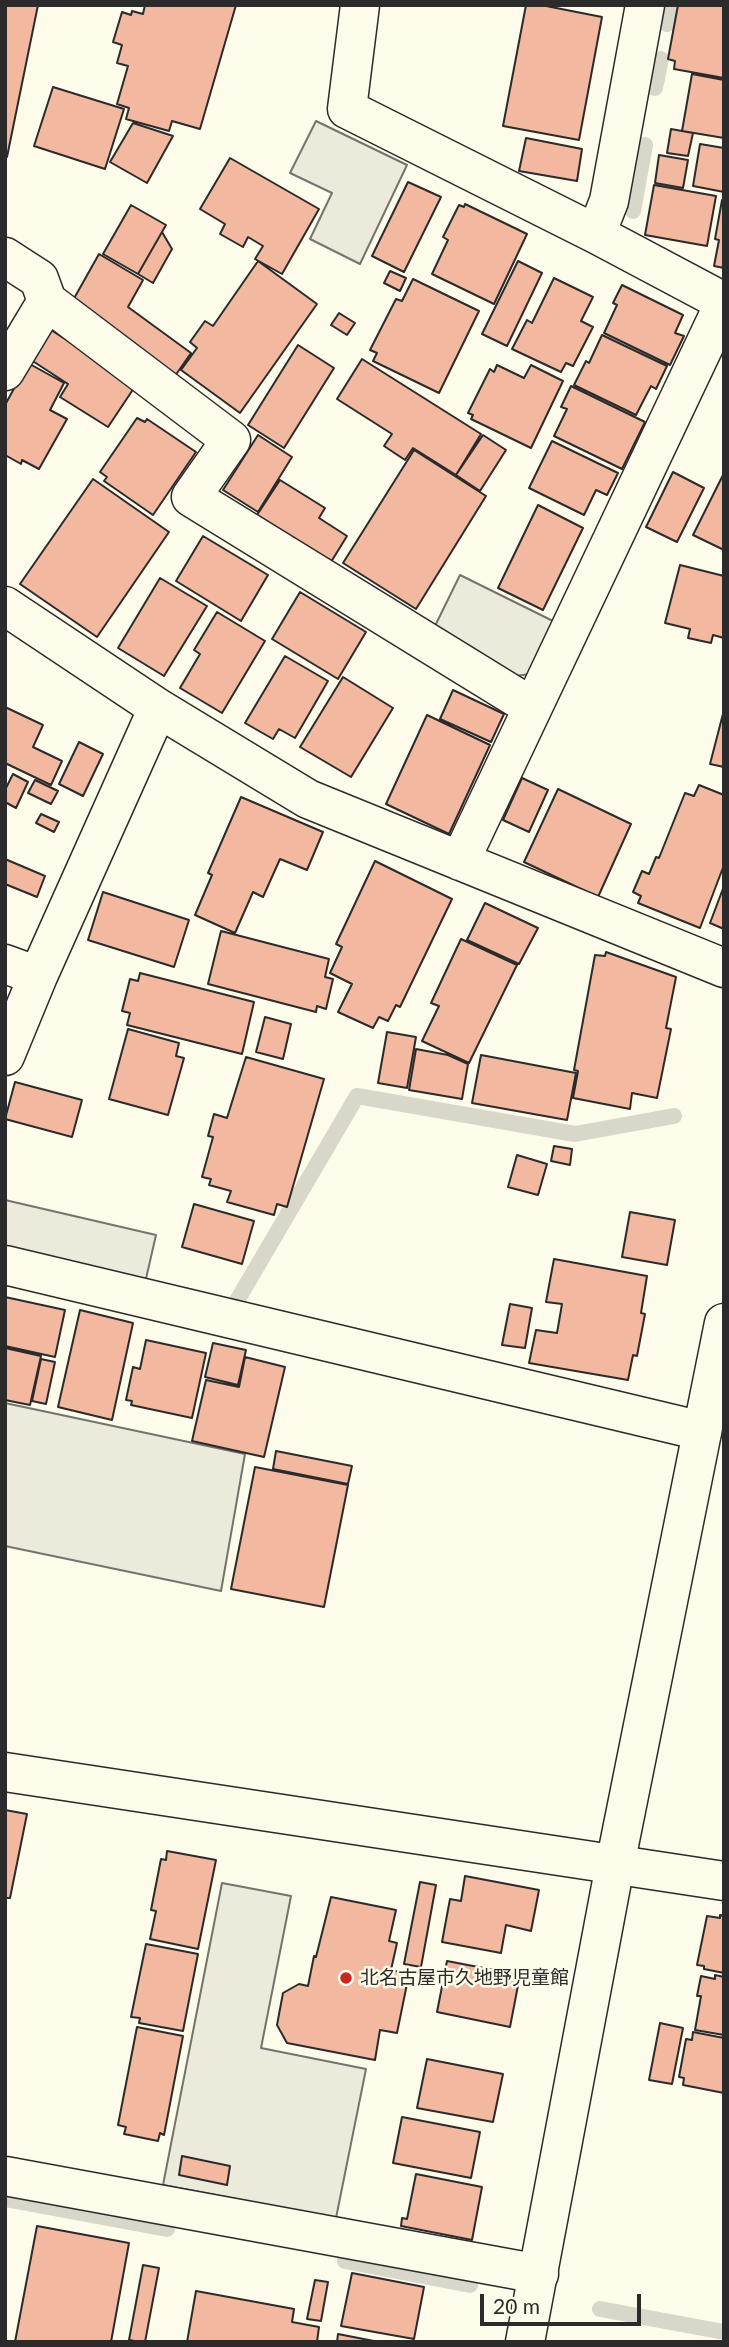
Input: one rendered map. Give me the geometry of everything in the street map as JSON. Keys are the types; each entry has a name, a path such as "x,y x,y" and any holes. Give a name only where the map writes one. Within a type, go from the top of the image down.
{"street":[{"path":"359,5 347,109 596,234 724,303 460,861"},
{"path":"596,234 609,201 645,5"},
{"path":"5,257 39,279 47,301 231,440 191,497 532,707"},
{"path":"5,371 47,301"},
{"path":"5,606 158,708 308,799 724,968"},
{"path":"5,1056 22,970 158,708"},
{"path":"5,1265 702,1431"},
{"path":"525,2342 615,1865 724,1323"},
{"path":"5,1772 724,1881"},
{"path":"5,2176 539,2274"}],"shaded area":[{"path":"316,121 407,165 360,264 310,239 332,193 290,173"},
{"path":"460,575 555,622 530,674 509,677 434,628"},
{"path":"5,1200 156,1235 145,1283 5,1252"},
{"path":"5,1403 245,1454 221,1591 5,1546"},
{"path":"222,1883 291,1896 261,2048 366,2069 336,2218 163,2185"}],"building":[{"path":"5,5 38,5 7,157 5,157"},
{"path":"145,5 236,5 200,129 172,121 169,131 126,119 129,108 117,104 128,66 117,63 122,45 113,42 122,12 131,15 132,11 143,14"},
{"path":"526,5 541,5 602,17 579,140 503,126"},
{"path":"678,5 724,5 724,78 674,69 675,61 668,59"},
{"path":"692,74 724,80 724,138 682,131"},
{"path":"53,87 124,109 105,169 34,146"},
{"path":"133,123 173,136 147,183 110,162"},
{"path":"671,129 693,133 688,156 667,153"},
{"path":"526,138 582,149 577,181 519,171"},
{"path":"700,144 724,148 724,192 693,186"},
{"path":"659,155 688,160 683,188 655,183"},
{"path":"230,158 319,209 282,274 255,259 263,246 248,237 243,247 220,234 225,224 200,209"},
{"path":"408,182 441,197 404,272 372,256"},
{"path":"654,185 716,196 707,246 645,235"},
{"path":"722,200 724,268 714,266 719,240 715,239"},
{"path":"465,204 527,234 494,304 432,274 448,240 443,237 459,205 464,207"},
{"path":"131,205 166,225 138,274 103,254"},
{"path":"162,232 172,249 153,283 138,274"},
{"path":"99,254 143,280 128,307 191,353 175,376 72,302"},
{"path":"258,261 317,304 240,413 181,370 197,348 190,342 205,321 213,326"},
{"path":"518,261 542,273 507,346 482,334"},
{"path":"390,271 406,278 400,291 384,283"},
{"path":"554,278 593,297 581,321 593,327 573,366 566,363 561,372 512,349 527,320 532,323"},
{"path":"413,279 479,311 439,393 373,361 377,353 370,350 396,299 402,301"},
{"path":"622,285 683,315 675,333 684,336 670,365 604,333 617,305 613,303"},
{"path":"339,313 355,323 347,335 331,325"},
{"path":"48,328 136,385 108,427 60,397 68,384 28,358"},
{"path":"602,335 667,366 656,389 651,386 636,415 574,385 586,361 589,363"},
{"path":"298,345 334,368 284,448 248,425"},
{"path":"362,359 481,434 456,475 413,448 405,460 384,446 392,434 337,399"},
{"path":"28,363 64,383 50,410 67,419 39,469 22,460 21,464 5,455 5,405"},
{"path":"497,365 524,378 531,365 563,381 531,448 471,419 473,415 468,413 490,369 494,372"},
{"path":"571,386 645,422 622,469 554,436 567,409 561,407"},
{"path":"137,418 145,422 147,419 196,452 153,515 104,481 107,477 100,472"},
{"path":"258,435 292,457 258,512 223,490"},
{"path":"483,435 506,450 480,491 456,475"},
{"path":"552,441 618,473 607,495 596,490 584,515 529,488"},
{"path":"414,450 486,496 416,609 343,563"},
{"path":"673,472 704,488 677,542 646,527"},
{"path":"724,473 724,550 693,535"},
{"path":"93,479 169,532 97,637 20,584"},
{"path":"280,480 325,508 319,518 347,536 331,562 257,515"},
{"path":"538,505 583,528 543,610 498,588"},
{"path":"203,536 268,575 241,621 176,581"},
{"path":"680,565 724,576 724,638 713,635 711,643 688,638 690,629 665,623"},
{"path":"160,578 207,606 164,676 118,648"},
{"path":"300,592 366,632 338,679 272,639"},
{"path":"217,612 265,641 222,713 180,688 200,654 194,650"},
{"path":"285,656 328,681 295,738 279,729 273,739 245,723"},
{"path":"343,677 393,708 351,777 300,747"},
{"path":"453,690 504,714 491,742 440,719"},
{"path":"5,707 43,725 33,747 62,761 51,785 5,763"},
{"path":"724,710 724,767 710,764"},
{"path":"427,715 490,745 449,834 386,804"},
{"path":"79,742 103,754 83,796 59,784"},
{"path":"13,774 28,782 16,808 5,802 5,790"},
{"path":"522,778 548,790 529,832 503,820"},
{"path":"35,780 58,791 51,804 28,793"},
{"path":"699,785 724,795 724,865 700,928 638,903 641,896 633,892 642,871 649,874 656,857 659,858 685,793 694,796"},
{"path":"558,789 631,824 598,897 524,862"},
{"path":"241,797 323,832 307,870 280,859 263,897 253,892 235,933 195,915 212,875 208,873"},
{"path":"41,814 59,822 54,832 36,823"},
{"path":"5,859 45,876 37,897 5,884"},
{"path":"375,861 452,899 400,1007 396,1005 388,1021 379,1017 373,1028 338,1012 352,984 330,973 342,947 336,944"},
{"path":"724,886 724,929 710,923"},
{"path":"103,892 189,920 174,967 88,940"},
{"path":"485,903 538,928 519,964 467,940"},
{"path":"221,931 329,959 325,977 333,979 326,1009 317,1006 316,1012 208,984"},
{"path":"461,939 517,965 469,1063 422,1041 439,1006 431,1003"},
{"path":"606,952 676,977 666,1028 671,1029 657,1098 632,1093 630,1109 573,1098 578,1071 574,1070 595,955 605,956"},
{"path":"140,973 254,1002 242,1054 127,1025 130,1013 122,1011 130,979 138,981"},
{"path":"265,1017 291,1024 283,1059 256,1052"},
{"path":"128,1029 179,1043 176,1056 184,1058 168,1115 109,1099"},
{"path":"387,1032 416,1037 407,1088 378,1083"},
{"path":"416,1049 448,1055 468,1064 462,1099 409,1090"},
{"path":"481,1055 576,1073 567,1120 472,1103"},
{"path":"246,1057 324,1079 287,1207 277,1204 274,1215 227,1202 231,1191 209,1185 211,1179 202,1177 213,1137 208,1136 214,1114 227,1118"},
{"path":"15,1082 82,1100 72,1137 5,1119"},
{"path":"554,1146 572,1149 570,1165 551,1161"},
{"path":"517,1155 547,1164 538,1195 508,1187"},
{"path":"194,1204 254,1221 242,1264 182,1247"},
{"path":"630,1212 675,1220 667,1265 622,1257"},
{"path":"554,1259 647,1276 641,1313 645,1314 637,1356 633,1355 628,1380 529,1363 536,1330 557,1333 562,1304 546,1302"},
{"path":"5,1297 65,1310 55,1357 5,1346"},
{"path":"510,1304 532,1308 525,1348 502,1345"},
{"path":"80,1310 133,1323 112,1420 58,1407"},
{"path":"146,1340 206,1353 192,1418 131,1405 132,1401 126,1400 133,1367 140,1369"},
{"path":"213,1343 246,1350 238,1385 205,1377"},
{"path":"5,1348 41,1356 30,1405 5,1400"},
{"path":"245,1357 285,1367 264,1457 192,1441 206,1380 239,1387"},
{"path":"41,1359 55,1362 46,1404 32,1401"},
{"path":"276,1451 352,1466 348,1484 273,1469"},
{"path":"255,1467 348,1485 324,1607 231,1589"},
{"path":"5,1810 27,1814 10,1898 5,1898"},
{"path":"167,1851 216,1860 198,1949 150,1939 156,1911 151,1910 161,1859 166,1860"},
{"path":"465,1876 539,1890 531,1931 506,1925 501,1953 442,1942 450,1899 461,1901"},
{"path":"420,1882 436,1885 421,1967 404,1964"},
{"path":"331,1897 396,1910 389,1941 397,1943 391,1970 409,1974 397,2033 380,2030 375,2060 287,2043 277,2025 283,1993 299,1984 308,1986"},
{"path":"720,1915 724,1916 724,1973 697,1965 707,1916 720,1918"},
{"path":"146,1944 198,1954 183,2031 139,2023 140,2018 131,2017"},
{"path":"447,1961 520,1975 510,2027 437,2012"},
{"path":"715,1975 724,1977 724,2035 695,2030 701,1996 697,1996 701,1976 715,1979"},
{"path":"660,2023 683,2028 672,2084 649,2080"},
{"path":"137,2027 183,2036 164,2135 160,2133 158,2141 124,2134 126,2127 118,2125"},
{"path":"693,2032 724,2038 724,2093 683,2085 684,2078 679,2077 686,2039 692,2040"},
{"path":"427,2059 503,2074 493,2122 417,2108"},
{"path":"402,2117 480,2132 471,2178 393,2163"},
{"path":"182,2156 230,2166 227,2185 179,2175"},
{"path":"416,2174 482,2187 472,2240 401,2226 402,2218 407,2219"},
{"path":"37,2226 129,2243 111,2342 15,2342"},
{"path":"143,2265 159,2268 145,2342 140,2342 129,2340"},
{"path":"352,2273 424,2287 414,2339 341,2326"},
{"path":"315,2280 328,2282 321,2321 307,2319"},
{"path":"196,2291 294,2309 292,2322 319,2327 317,2342 187,2342"},
{"path":"338,2334 379,2342 337,2342"}],"waterway":[{"path":"667,24 670,5"},
{"path":"655,88 661,59"},
{"path":"633,211 645,145"},
{"path":"238,1299 357,1096 575,1134 674,1116"},
{"path":"5,2199 167,2229"},
{"path":"345,2261 470,2285"},
{"path":"600,2309 724,2332"}],"place":[{"name":"北名古屋市久地野児童館","path":"346,1978"}]}
